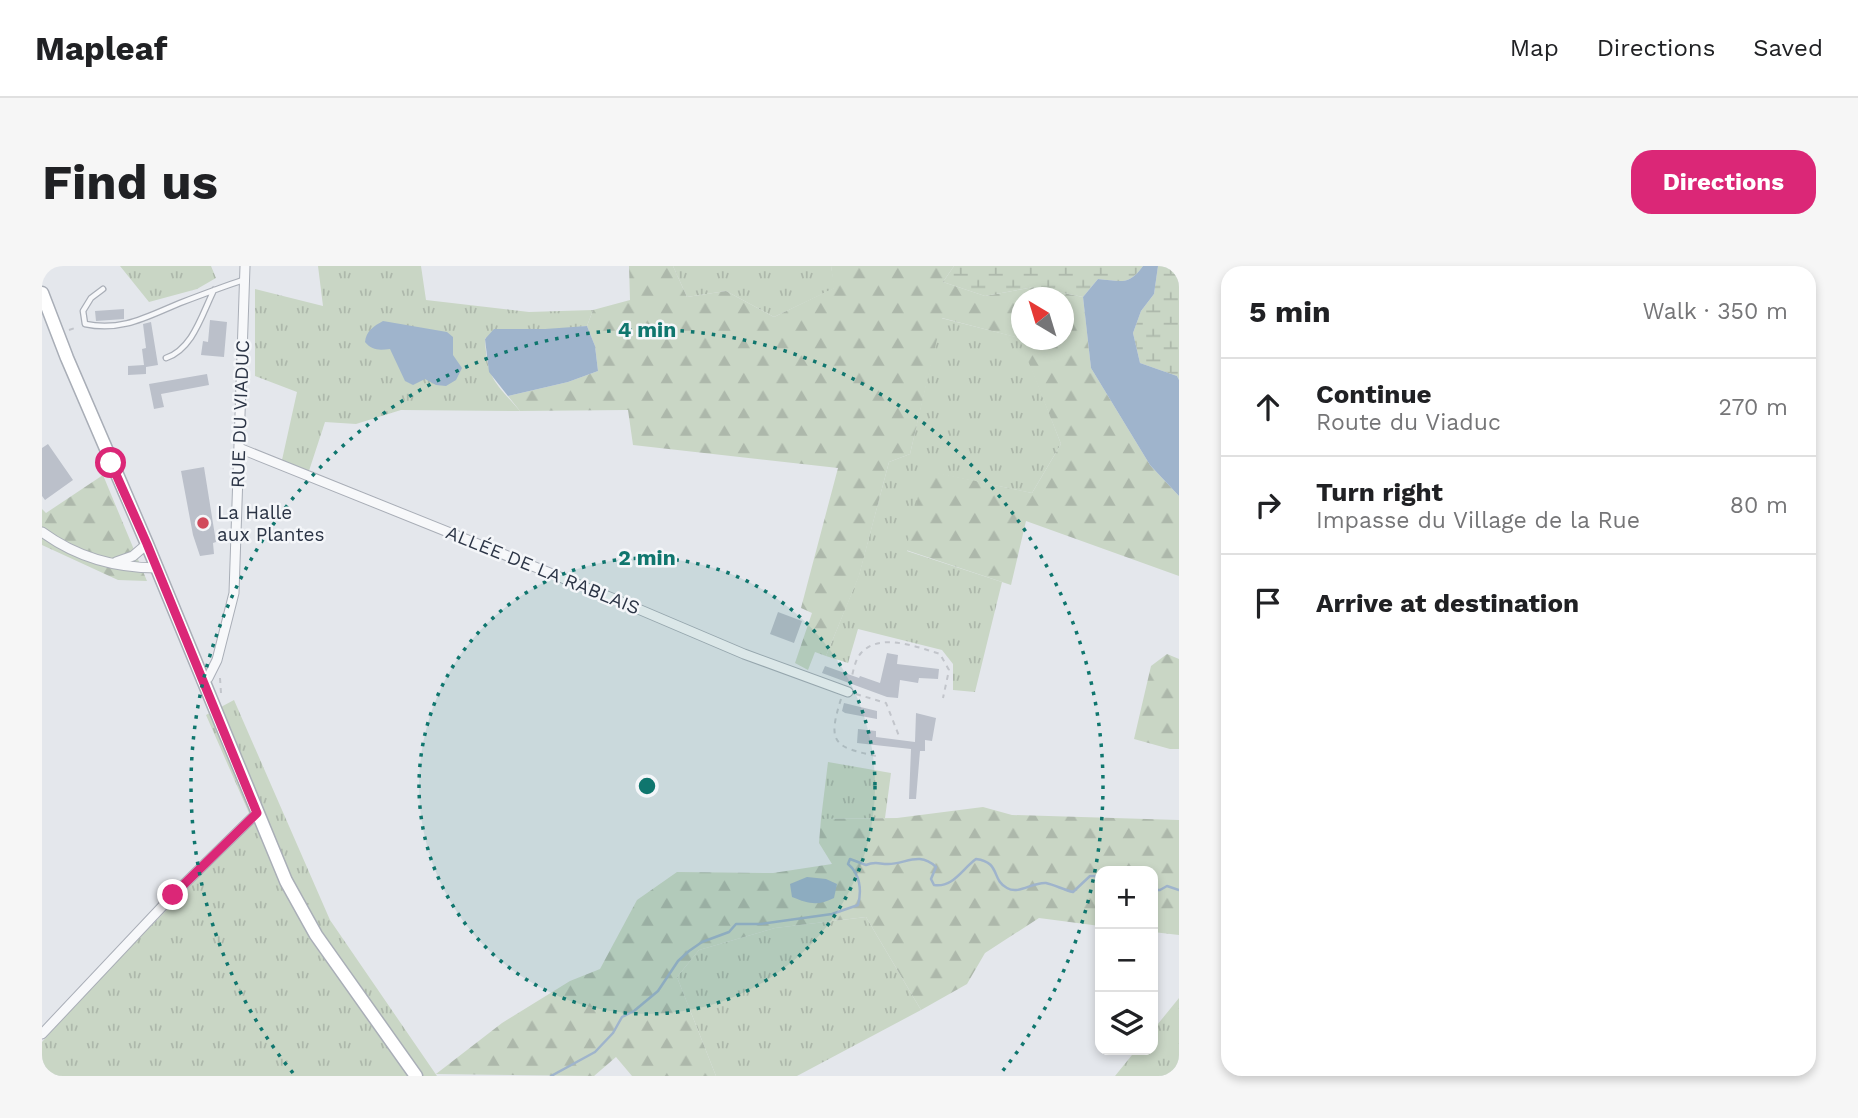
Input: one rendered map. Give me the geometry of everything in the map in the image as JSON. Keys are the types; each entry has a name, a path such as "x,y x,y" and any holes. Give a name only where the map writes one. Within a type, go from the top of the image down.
{"street":[{"name":"RUE DU VIADUC","path":"202,681 208,678 216,660 234,593 245,266"},
{"path":"42,293 66,358 147,544 257,813 301,909 322,944 416,1076"},
{"name":"ALLÉE DE LA RABLAIS","path":"239,448 744,653 846,691"},
{"path":"42,532 78,554 128,567 157,568"},
{"path":"107,562 125,561 147,544"},
{"path":"42,1034 173,895 257,813"}],"lane":[{"path":"103,289 83,311 85,324 118,327 138,322 245,280"},
{"path":"166,358 177,355 187,345 214,290"}],"path":[{"path":"69,330 85,324"},
{"path":"876,756 844,750 836,740 834,728 861,653 872,645 889,642 940,654 949,670 943,698"},
{"path":"219,674 222,698"},
{"path":"846,691 886,703 899,736"}],"green space":[{"path":"120,266 211,266 216,278 197,289 149,302"},
{"path":"318,266 421,266 426,300 529,312 593,310 587,326 485,338 490,372 520,411 401,410 356,424 325,422 306,480 280,469 297,392 255,376 255,289 323,306"},
{"path":"629,266 673,266 687,297 726,291 774,317 834,288 831,266 954,266 943,282 985,296 1011,291 1011,336 942,318 910,454 889,462 859,576 826,656 815,652 808,670 795,663 812,613 801,608 838,468 633,445 628,410 520,411 508,396 568,382 598,371 595,346 587,326 593,310 630,300"},
{"path":"673,266 831,266 835,288 774,317 726,291 687,297"},
{"path":"954,266 1143,266 1133,277 1124,281 1098,279 1083,297 1074,295 1074,287 1011,287 1011,291 985,296 943,282"},
{"path":"1158,266 1179,266 1179,380 1177,376 1140,363 1133,333 1141,311 1154,294"},
{"path":"1074,295 1083,297 1091,368 1150,465 1179,496 1179,576 1026,521 1011,585 906,550 924,470 1032,493 1061,444 1024,350 1074,350"},
{"path":"941,318 1011,336 1011,350 1025,350 1061,444 1032,493 925,471 907,551 1002,582 975,692 953,690 953,664 942,650 858,629 848,663 826,656 859,575 889,462 910,454"},
{"path":"103,475 147,581 118,580 42,545 42,509 46,513"},
{"path":"1167,654 1179,659 1179,749 1134,739 1151,666"},
{"path":"234,700 330,920 437,1076 42,1076 42,1042 251,823 206,715"},
{"path":"828,762 891,773 885,818 821,819"},
{"path":"983,807 1012,815 1179,820 1179,935 1158,933 1158,866 1095,866 1095,925 1039,918 985,953 967,984 921,1010 866,917 775,928 699,950 677,977 716,1076 632,1076 616,1057 594,1076 436,1074 502,1023 570,981 600,969 637,900 677,872 773,873 832,864 819,843 821,819 897,818"},
{"path":"866,917 921,1010 797,1076 716,1076 677,977 699,950 775,928"},
{"path":"1179,998 1179,1076 1115,1076 1132,1055 1158,1055 1158,1024"}],"water":[{"path":"1143,266 1158,266 1154,294 1141,311 1133,333 1140,363 1177,376 1179,380 1179,496 1150,465 1091,368 1083,297 1098,279 1124,281 1133,277"},
{"path":"383,321 447,332 453,337 453,355 462,368 456,380 446,386 436,385 425,379 413,385 405,381 390,349 380,350 365,342 369,332"},
{"path":"587,326 595,346 598,371 568,382 508,396 489,372 485,339 494,329"},
{"path":"807,877 826,879 837,884 834,898 813,903 792,897 790,884"}],"building":[{"path":"124,309 124,319 96,321 95,311"},
{"path":"210,320 227,322 224,357 201,355 203,341 208,342"},
{"path":"151,322 158,365 146,367 146,374 128,375 128,366 144,365 142,349 146,348 143,324"},
{"path":"207,374 209,385 161,394 164,407 154,409 149,384"},
{"path":"48,444 73,480 45,500 42,496 42,448"},
{"path":"204,467 216,542 213,543 214,554 200,556 193,535 181,471"},
{"path":"778,612 802,621 794,643 770,634"},
{"path":"887,653 898,655 897,664 939,669 938,679 919,678 918,683 900,680 898,698 887,697 822,673 825,666 880,683"},
{"path":"844,703 877,711 877,719 845,713 842,711"},
{"path":"916,713 936,718 932,741 925,740 925,751 920,751 916,799 909,799 911,749 857,743 858,729 876,731 876,737 915,742"}],"waterway":[{"path":"551,1076 595,1052 613,1033 622,1017 634,1011 658,991 678,961 702,942 729,932 736,924 761,924 832,914 858,905 859,883 848,864 850,859 866,865 924,860 936,867 931,879 934,885 952,881 976,859 993,867 1002,885 1012,890 1046,883 1073,892 1090,876 1095,876"},
{"path":"1158,890 1167,886 1179,890"}],"place":[{"name":"La Halle aux Plantes","path":"203,523"}],"route":[{"path":"111,463 257,813 173,895"}]}
